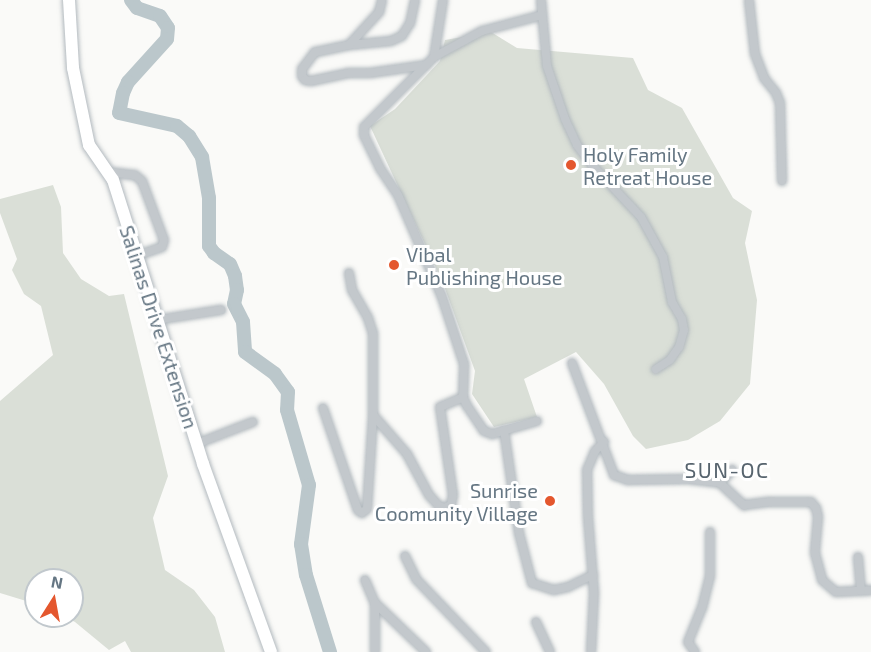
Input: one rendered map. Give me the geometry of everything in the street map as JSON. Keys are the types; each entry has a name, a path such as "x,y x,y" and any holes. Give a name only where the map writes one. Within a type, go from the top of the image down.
{"street":[{"name":"Salinas Drive Extension","path":"69,0 73,68 80,115 88,145 109,172 196,444 242,577 271,652"},
{"path":"349,45 379,12 382,0"},
{"path":"415,0 410,23 402,36 391,41 349,45 315,52 302,69 305,80 426,65"},
{"path":"434,57 443,0"},
{"path":"541,0 547,66 565,119 577,145 592,165 641,217 663,257 672,302 682,319 684,330 679,347 670,360 656,369"},
{"path":"750,0 756,54 764,78 776,93 780,103 782,181"},
{"path":"537,421 492,434 484,431 464,397 464,364 442,297 398,195 380,168 364,135 364,127 434,57 482,31 542,15"},
{"path":"109,172 135,175 142,181 164,240 162,247 136,256"},
{"path":"323,408 358,510 362,513 367,509 373,415 373,333 368,318 352,290 349,273"},
{"path":"157,320 221,310"},
{"path":"572,363 604,442 610,470 619,479 688,479 720,483 744,505 770,502 811,502 816,508 818,517 815,553 822,580 832,591 871,590"},
{"path":"373,415 407,454 429,495 439,506 448,507 453,495 440,407 464,397"},
{"path":"196,444 253,422"},
{"path":"504,430 519,533 532,583 554,590 568,587 593,575"},
{"path":"591,652 593,575 587,470 595,450 604,442"},
{"path":"720,483 732,470"},
{"path":"695,652 688,642 702,608 710,576 710,532"},
{"path":"405,556 416,579 486,652"},
{"path":"858,557 861,591"},
{"path":"365,580 375,603 426,652"},
{"path":"375,603 375,652"},
{"path":"536,622 550,652"}],"shaded area":[{"path":"491,32 517,48 633,58 648,90 682,108 733,198 752,211 745,243 757,300 750,384 720,421 688,440 646,449 633,436 604,384 576,352 524,379 537,417 494,427 472,394 475,371 443,283 370,126 395,109 440,61 445,40"},
{"path":"53,185 61,207 63,253 81,279 109,296 124,294 168,476 153,518 165,570 194,590 215,617 225,652 131,652 125,641 109,650 82,628 84,568 24,568 24,600 0,593 0,401 53,355 41,306 24,294 12,270 17,259 0,213 0,199"}],"waterway":[{"path":"131,0 137,8 160,16 168,28 167,39 128,82 119,113 177,126 189,136 202,157 209,198 209,246 214,253 230,264 235,276 237,290 234,304 243,322 245,352 275,374 288,392 287,410 309,485 301,544 306,575 330,652"}],"place":[{"name":"Holy Family Retreat House","path":"571,165"},
{"name":"Vibal Publishing House","path":"394,265"},
{"name":"Sunrise Coomunity Village","path":"550,501"}],"district":[{"name":"SUN-OC","path":"727,470"}]}
